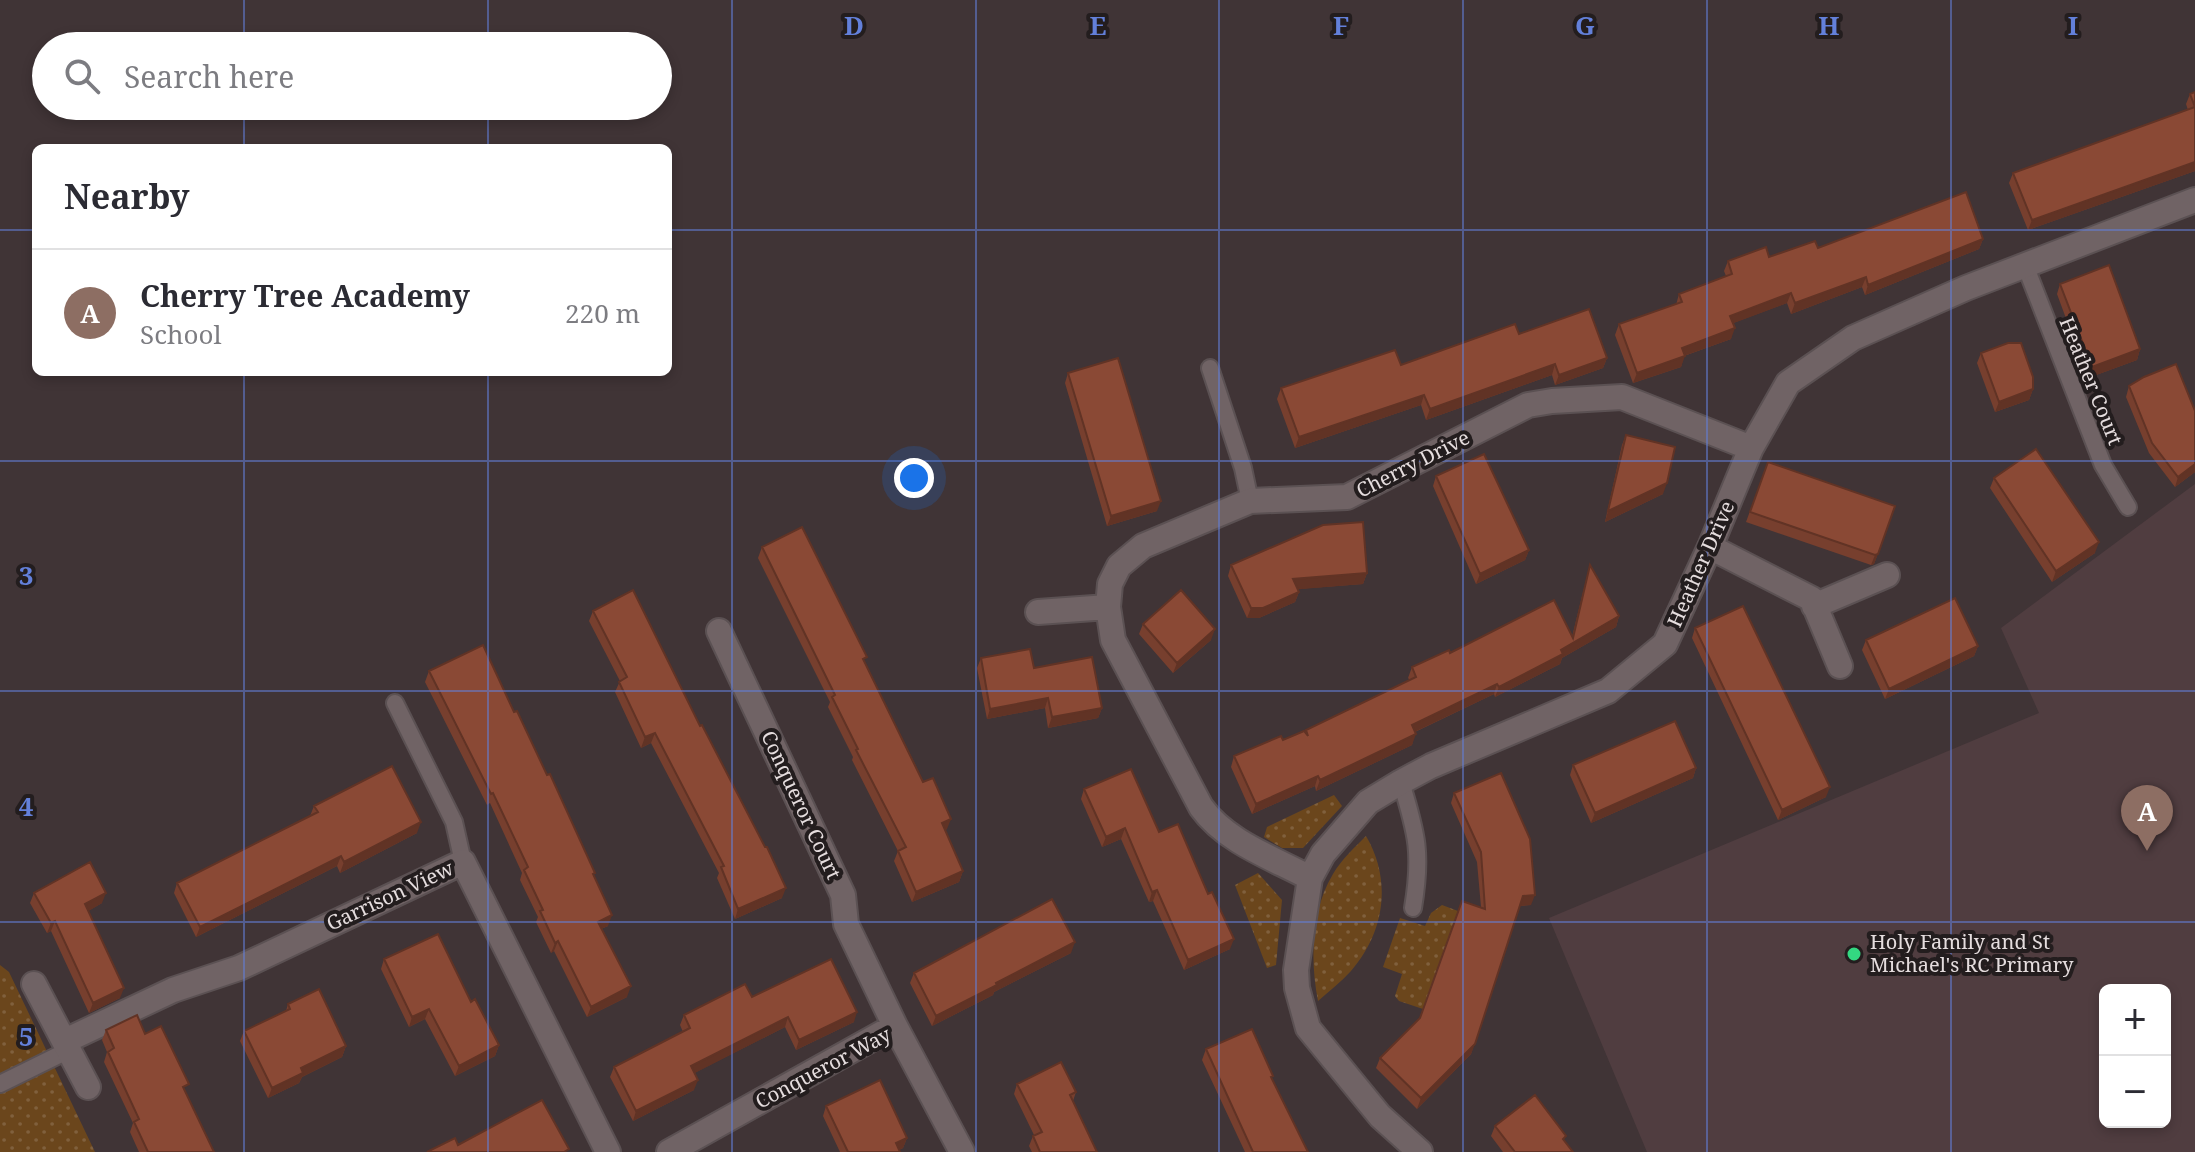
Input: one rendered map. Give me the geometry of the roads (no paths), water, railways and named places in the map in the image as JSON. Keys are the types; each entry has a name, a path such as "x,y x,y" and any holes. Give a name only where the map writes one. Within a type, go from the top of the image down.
{"street":[{"name":"Heather Drive","path":"1420,1152 1380,1116 1308,1028 1299,998 1296,970 1310,878 1323,854 1368,802 1431,766 1608,691 1665,644 1751,448 1788,383 1853,338 1966,288 2195,200"},
{"name":"Cherry Drive","path":"1310,878 1212,823 1201,807 1113,640 1108,607 1110,584 1119,566 1143,546 1250,501 1347,497 1528,405 1622,397 1751,448"},
{"path":"1710,547 1812,599 1840,666"},
{"path":"1814,606 1887,575"},
{"path":"1038,612 1108,607"},
{"name":"Conqueror Court","path":"719,631 843,895 846,924 895,1026"},
{"name":"Garrison View","path":"67,1046 173,990 239,968 463,862 608,1152"},
{"path":"34,984 88,1087"},
{"name":"Conqueror Way","path":"669,1152 895,1026 962,1152"}],"lane":[{"name":"Heather Court","path":"2025,265 2103,465 2128,507"},
{"path":"1210,368 1243,468 1250,501"},
{"path":"395,703 454,822 463,862"},
{"path":"1401,782 1417,834 1419,874 1413,908"},
{"path":"0,1084 67,1046"}],"place":[{"name":"Cherry Tree Academy","path":"2147,851"},
{"name":"Holy Family and St Michael's RC Primary","path":"1854,954"}]}
